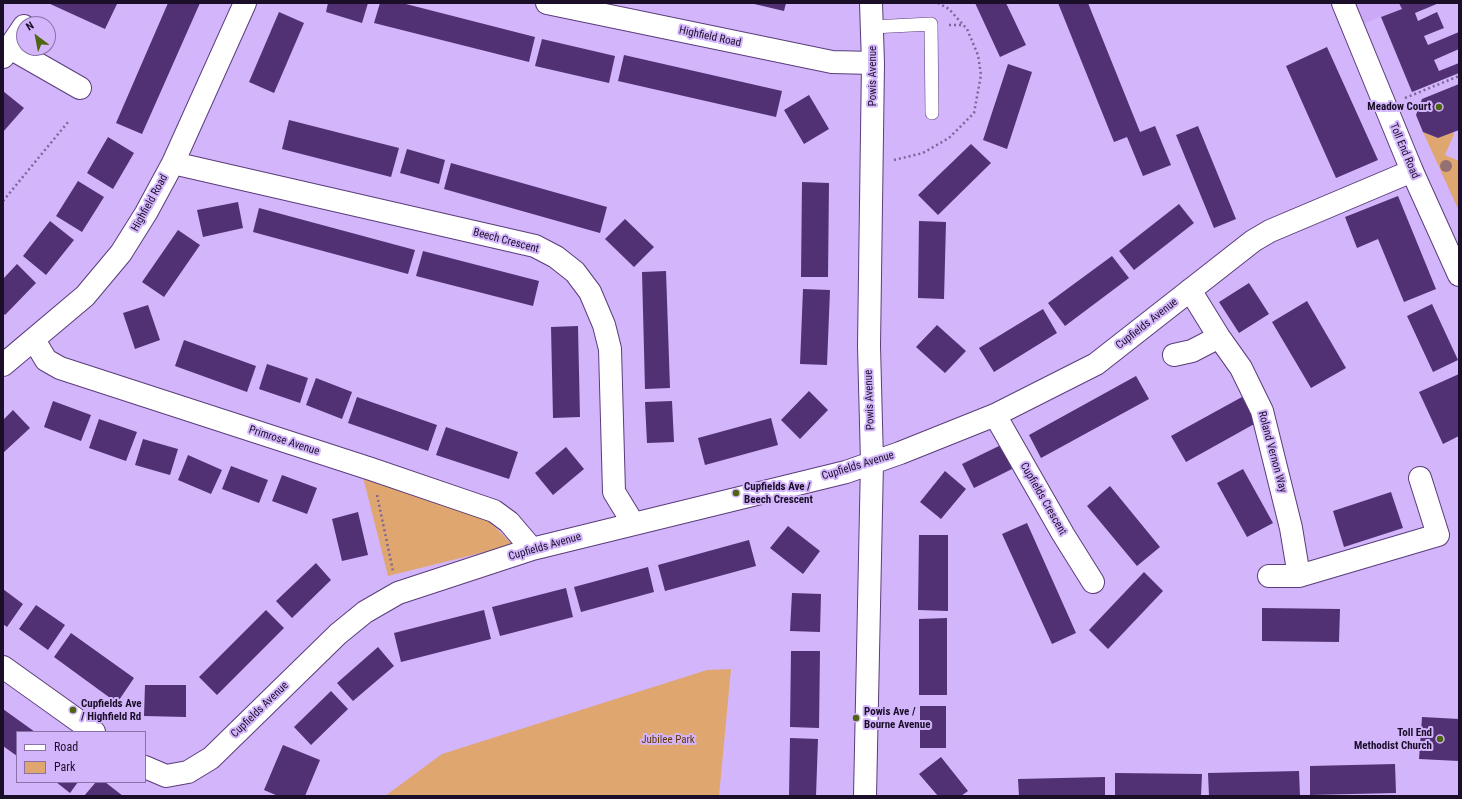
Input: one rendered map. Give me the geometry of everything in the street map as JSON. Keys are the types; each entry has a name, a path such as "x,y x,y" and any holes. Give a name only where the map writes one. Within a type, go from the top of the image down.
{"street":[{"name":"Highfield Road","path":"3,365 85,296 121,253 146,213 173,163 245,3"},
{"name":"Highfield Road","path":"548,3 832,62 873,63"},
{"name":"Powis Avenue","path":"865,796 872,462 869,346 873,63 871,3"},
{"name":"Toll End Road","path":"1343,3 1412,171 1459,275"},
{"path":"16,38 6,53 80,88"},
{"name":"Beech Crescent","path":"173,163 535,246 556,257 575,272 590,292 604,325 610,349 614,492 633,523"},
{"name":"Cupfields Avenue","path":"146,768 166,776 188,772 211,758 338,634 365,612 398,593 532,549 846,472 900,453 995,415 1096,364 1253,241 1270,231 1412,171"},
{"name":"Roland Vernon Way","path":"1190,290 1219,337 1241,368 1262,410 1291,528 1299,576"},
{"path":"1174,355 1192,351 1219,337"},
{"name":"Primrose Avenue","path":"34,340 46,360 60,368 372,469 494,512 509,522 532,549"},
{"name":"Cupfields Crescent","path":"995,415 1063,534 1093,582"},
{"path":"1269,576 1299,576 1438,535 1420,478"},
{"path":"3,667 93,731"}],"lane":[{"path":"872,27 930,24 932,113"}],"path":[{"path":"1403,99 1459,76"},
{"path":"3,201 68,122"},
{"path":"372,469 398,593"}],"shaded area":[{"path":"1343,3 1415,3 1353,28"}],"green space":[{"path":"1423,132 1438,138 1453,132 1454,134 1445,155 1459,161 1459,211"},
{"path":"363,477 489,521 513,545 388,576"},
{"name":"Jubilee Park","path":"731,669 719,796 385,796 442,754 707,670"}],"building":[{"path":"48,3 115,3 117,4 105,29"},
{"path":"168,3 200,3 142,134 116,123"},
{"path":"328,3 368,3 362,23 326,12"},
{"path":"380,3 402,3 535,37 529,62 374,23"},
{"path":"750,3 786,3 784,11"},
{"path":"975,3 1006,3 1026,45 1000,57"},
{"path":"1058,3 1088,3 1140,132 1155,126 1171,165 1143,176 1127,137 1114,142"},
{"path":"1399,3 1439,3 1415,13 1418,21 1437,12 1444,28 1424,36 1428,45 1459,32 1459,49 1434,60 1439,71 1459,63 1459,73 1412,92 1381,17 1402,9"},
{"path":"279,12 304,23 274,93 249,82"},
{"path":"542,39 615,56 609,83 535,66"},
{"path":"1327,47 1378,160 1336,178 1286,66"},
{"path":"624,55 782,91 776,117 618,81"},
{"path":"1008,64 1032,72 1007,149 983,140"},
{"name":"Meadow Court","path":"1459,84 1459,130 1438,138 1423,132 1416,115 1422,99"},
{"path":"3,91 24,108 3,132"},
{"path":"809,95 829,129 804,144 784,110"},
{"path":"289,120 399,148 391,177 282,149"},
{"path":"1198,126 1236,219 1214,228 1176,135"},
{"path":"108,137 134,153 113,189 87,173"},
{"path":"971,144 991,163 938,215 918,195"},
{"path":"407,149 445,160 439,184 400,173"},
{"path":"451,163 607,207 600,233 444,189"},
{"path":"78,181 104,197 82,232 56,216"},
{"path":"802,182 829,183 828,277 801,277"},
{"path":"1398,196 1436,289 1404,302 1378,239 1357,248 1345,217"},
{"path":"238,202 243,228 203,237 197,210"},
{"path":"1179,204 1194,223 1134,270 1119,251"},
{"path":"259,208 415,250 408,274 253,232"},
{"path":"625,219 654,247 634,267 605,239"},
{"path":"50,221 74,240 46,275 23,256"},
{"path":"919,221 946,222 944,299 918,298"},
{"path":"178,230 200,245 164,297 142,282"},
{"path":"423,251 539,281 533,306 416,276"},
{"path":"1112,256 1129,278 1065,326 1048,303"},
{"path":"17,264 36,283 5,315 3,313 3,279"},
{"path":"666,271 670,388 645,389 642,272"},
{"path":"1249,283 1269,314 1239,333 1219,302"},
{"path":"803,289 830,290 827,365 800,364"},
{"path":"1307,301 1346,368 1311,388 1272,322"},
{"path":"1432,304 1458,360 1433,372 1407,316"},
{"path":"148,305 160,340 135,349 123,313"},
{"path":"1043,309 1057,333 994,372 979,348"},
{"path":"937,325 966,351 945,373 916,347"},
{"path":"578,326 580,417 553,418 551,327"},
{"path":"184,340 256,366 247,392 175,366"},
{"path":"267,364 308,378 300,403 259,389"},
{"path":"1459,374 1459,436 1443,444 1419,392"},
{"path":"1136,376 1149,399 1041,458 1029,435"},
{"path":"316,378 352,392 342,419 306,405"},
{"path":"809,391 828,410 800,439 781,420"},
{"path":"357,397 437,425 428,451 348,423"},
{"path":"1242,397 1256,423 1186,462 1171,436"},
{"path":"53,401 91,415 81,441 44,427"},
{"path":"672,401 674,442 647,443 645,402"},
{"path":"13,410 30,428 3,453 3,420"},
{"path":"771,418 778,445 705,465 698,438"},
{"path":"99,419 137,432 126,461 89,448"},
{"path":"446,427 518,452 509,479 436,455"},
{"path":"143,439 178,449 170,475 135,465"},
{"path":"1001,445 1012,469 974,488 962,464"},
{"path":"566,447 584,469 553,495 535,473"},
{"path":"188,455 222,470 211,494 178,480"},
{"path":"231,466 268,480 259,503 222,489"},
{"path":"1243,469 1273,523 1247,537 1217,483"},
{"path":"945,471 966,489 941,519 920,502"},
{"path":"282,475 317,488 307,514 272,501"},
{"path":"1110,486 1160,547 1137,566 1087,506"},
{"path":"1391,492 1403,528 1344,547 1333,511"},
{"path":"358,512 368,555 342,561 332,519"},
{"path":"1027,523 1076,633 1052,644 1002,534"},
{"path":"788,526 820,551 803,574 770,548"},
{"path":"919,535 948,535 948,611 918,610"},
{"path":"749,540 756,566 665,591 658,565"},
{"path":"316,563 331,580 292,618 276,601"},
{"path":"648,567 654,592 581,612 574,587"},
{"path":"1144,572 1163,591 1108,649 1089,630"},
{"path":"566,588 573,617 500,636 492,607"},
{"path":"3,589 23,604 7,627 3,624"},
{"path":"792,593 821,594 820,632 790,631"},
{"path":"36,605 65,625 48,650 19,629"},
{"path":"1262,608 1340,609 1339,642 1262,641"},
{"path":"266,610 284,628 217,695 199,677"},
{"path":"484,610 491,639 401,662 394,633"},
{"path":"947,618 947,695 919,695 919,619"},
{"path":"71,633 134,678 117,703 54,657"},
{"path":"378,647 394,666 353,701 337,683"},
{"path":"791,651 820,651 819,728 790,727"},
{"path":"145,685 186,685 186,717 144,716"},
{"path":"331,691 348,709 311,745 294,727"},
{"path":"920,706 946,706 946,748 920,748"},
{"path":"3,709 34,731 16,731 16,755 3,746"},
{"name":"Toll End Methodist Church","path":"1422,717 1459,719 1459,761 1419,759"},
{"path":"790,738 818,739 816,796 789,796"},
{"path":"283,745 320,760 305,796 278,796 264,790"},
{"path":"941,757 968,791 961,796 938,796 919,774"},
{"path":"1395,764 1396,793 1310,795 1310,766"},
{"path":"1299,771 1300,796 1209,796 1208,773"},
{"path":"1115,773 1202,774 1201,796 1115,796"},
{"path":"1105,777 1105,796 1019,796 1018,779"},
{"path":"57,783 77,783 70,793"},
{"path":"95,783 106,783 123,796 84,796"}],"place":[{"name":"Meadow Court","path":"1439,107"},
{"name":"Cupfields Ave / Beech Crescent","path":"736,493"},
{"name":"Cupfields Ave / Highfield Rd","path":"73,710"},
{"name":"Powis Ave / Bourne Avenue","path":"856,718"},
{"name":"Toll End Methodist Church","path":"1440,739"}]}
